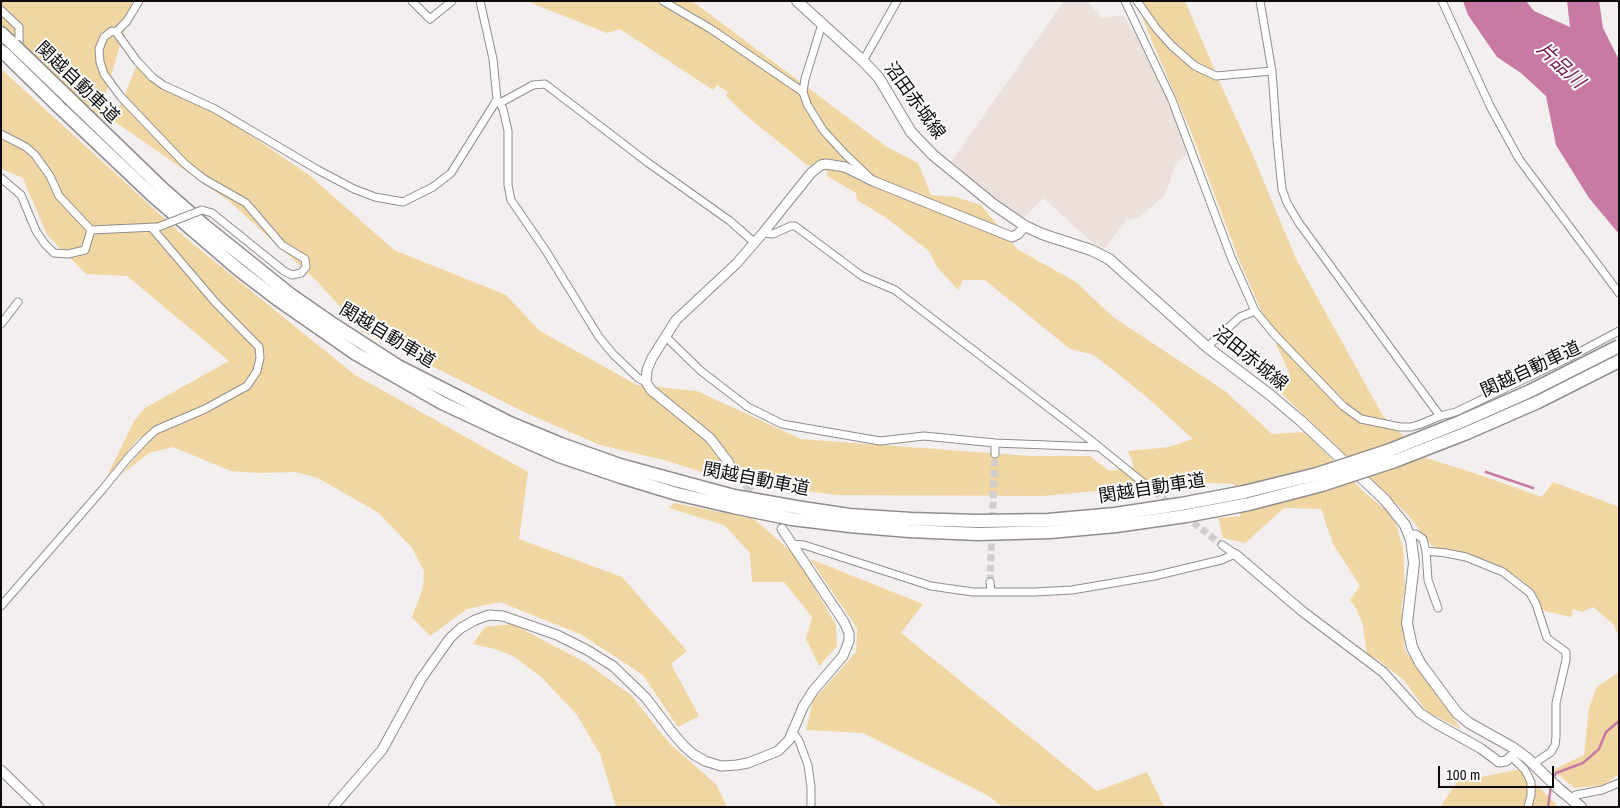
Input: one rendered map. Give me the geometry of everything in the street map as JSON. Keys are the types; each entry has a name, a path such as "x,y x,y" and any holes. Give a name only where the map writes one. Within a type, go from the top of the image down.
{"highway":[{"name":"関越自動車道","path":"1,33 5,53 153,196 277,299 356,354 442,403 560,456 620,477 733,508 792,519 850,526 978,534 1050,532 1133,524 1186,516 1247,498 1390,450 1530,391 1619,346"},
{"name":"関越自動車道","path":"5,53 71,100 163,189 291,295 398,366 510,423 561,444 620,465 734,496 814,510 911,519 978,521 1048,520 1247,498 1322,485 1395,461 1467,433 1538,402 1619,361"}],"main road":[{"name":"沼田赤城線","path":"797,1 879,78 911,132 933,155 993,204 1025,226 1042,234 1091,250 1109,259 1207,347 1270,394 1301,421 1385,500 1401,518 1409,534 1413,552 1414,562 1407,623 1412,647 1420,662 1457,713 1536,768 1581,807"}],"street":[{"path":"1,134 26,147 35,155 50,176 59,196 91,230 155,227 202,210 212,213 284,271 292,275 300,273 306,267 305,259 282,245 246,203 204,179 185,164 121,97 104,74 100,62 99,49 104,37 112,31 116,32 127,21 139,1"},
{"path":"412,1 430,19 452,1"},
{"path":"480,1 493,59 498,101 508,131 508,185 510,200 546,251 600,337 613,354 638,378 646,382 662,399 710,438 729,463"},
{"path":"663,1 712,29 804,92"},
{"path":"862,61 897,1"},
{"path":"1125,1 1172,100 1231,257 1255,311 1274,334 1343,406 1361,419 1400,427 1411,427 1421,424 1456,412 1619,331"},
{"path":"1137,1 1156,28 1172,46 1195,66 1216,76 1272,71"},
{"path":"1260,1 1272,71 1276,140 1282,188 1287,203 1310,239 1440,416"},
{"path":"1442,1 1490,106 1519,159 1619,292"},
{"path":"1,10 19,27 20,46 5,53"},
{"path":"822,24 805,79 804,92 807,104 823,130 873,180"},
{"path":"116,32 152,78 163,85 215,109 346,185 384,200 403,202 424,193 442,180 451,173 498,101 533,85 542,83 647,162 730,221 755,243"},
{"path":"646,382 647,370 652,358 665,336 684,312 736,264 811,173 821,165 845,167 1012,237 1018,234 1025,226"},
{"path":"1,178 21,195 36,231 45,244 54,252 68,254 85,250 91,230"},
{"path":"763,233 773,234 790,226 800,229 862,276 895,290 1146,484"},
{"path":"1,606 146,439 156,430 206,409 248,386 257,371 260,358 259,347 215,302 155,227"},
{"path":"1,324 18,302"},
{"path":"1207,347 1240,317 1255,311"},
{"path":"665,336 701,371 748,407 782,424 880,440 924,436 995,444 1098,447"},
{"path":"995,444 995,454"},
{"path":"333,807 382,750 421,679 450,638 461,628 489,615 504,616 557,635 613,666 646,698 684,746 708,763 721,766 748,763 778,751 792,734 803,707 813,691 843,656 849,641 849,633 844,622 782,530"},
{"path":"1409,534 1416,534 1423,540 1426,551 1428,580 1438,608"},
{"path":"792,544 804,545 931,586 973,592 1072,590 1154,576 1221,560 1235,554"},
{"path":"1222,545 1302,611 1383,672 1420,713 1434,723 1480,748 1499,762 1506,761 1515,754 1531,782 1531,795 1528,807"},
{"path":"1426,551 1466,557 1503,572 1530,593 1536,604 1547,638 1566,652 1566,660 1556,703 1555,745 1536,768"},
{"path":"990,582 991,592"},
{"path":"792,734 795,734 799,741 808,765 811,807"},
{"path":"1,770 39,807"},
{"path":"1570,798 1619,784"}],"shaded area":[{"path":"1,1 133,1 98,120 1,25"},
{"path":"526,1 692,1 887,147 918,163 931,195 956,197 981,205 1017,249 1076,282 1113,317 1225,391 1272,434 1305,432 1363,491 1394,517 1403,548 1405,587 1401,609 1405,650 1461,729 1427,712 1404,680 1377,659 1367,655 1363,625 1356,608 1350,600 1360,586 1333,544 1321,509 1284,508 1245,543 1223,538 1218,518 1241,516 1234,484 1193,482 1042,496 837,495 727,480 664,460 600,445 524,412 363,332 318,282 229,201 114,121 136,67 215,111 309,175 394,250 506,295 540,331 637,385 697,391 801,439 1030,456 1090,456 1109,471 1134,467 1128,451 1169,447 1193,439 1142,393 1094,355 1070,349 985,280 963,280 958,290 937,267 929,251 885,217 857,200 856,193 827,176 827,171 807,165 743,113 726,96 728,92 717,85 713,90 620,29 607,33"},
{"path":"1064,1 1087,1 1102,18 1123,15 1156,73 1173,110 1187,149 1187,153 1176,164 1164,196 1139,217 1127,220 1102,251 1043,198 1023,219 1014,214 951,162"},
{"path":"1137,1 1185,1 1296,259 1383,416 1426,458 1542,497 1553,482 1619,507 1619,637 1614,625 1593,607 1582,612 1573,609 1571,617 1541,610 1538,598 1533,592 1523,581 1508,571 1460,552 1434,548 1408,515 1282,394 1290,375 1241,265 1191,132 1146,27"},
{"path":"1,69 187,239 355,375 528,472 519,539 622,577 687,651 671,664 699,716 678,727 643,675 582,635 500,602 467,609 430,636 412,617 423,588 424,571 412,548 379,513 318,478 296,472 257,473 231,471 173,447 149,453 122,474 146,444 140,437 107,476 134,421 145,408 229,361 127,276 86,274 47,235 23,178 1,169"},
{"path":"674,503 754,519 796,556 836,625 837,646 819,666 806,639 812,617 784,582 752,582 750,553 724,525 669,508"},
{"path":"810,559 923,604 901,633 1097,791 1147,772 1164,807 1002,807 989,796 863,733 806,730 813,701 856,652 857,628"},
{"path":"512,624 585,662 631,695 670,744 716,784 727,807 616,807 600,754 577,715 541,677 515,657 495,649 473,644 485,627"},
{"path":"1619,672 1619,774 1604,785 1574,788 1553,770 1584,755 1589,708 1597,687"},
{"path":"1521,769 1556,804 1555,807 1440,807 1457,782"}],"water":[{"name":"片品川","path":"1463,1 1526,1 1534,11 1570,27 1567,1 1599,1 1603,28 1619,60 1619,234 1589,198 1556,145 1546,96 1521,73 1497,57 1468,15"}],"waterway":[{"path":"1486,472 1533,488"},
{"path":"1553,779 1556,773 1583,763 1599,749 1606,732 1619,721"},
{"path":"1548,807 1551,786"}],"tunnel":[{"path":"990,582 995,454"},
{"path":"729,463 760,502"},
{"path":"1146,485 1171,505"},
{"path":"1185,516 1222,545"}]}
